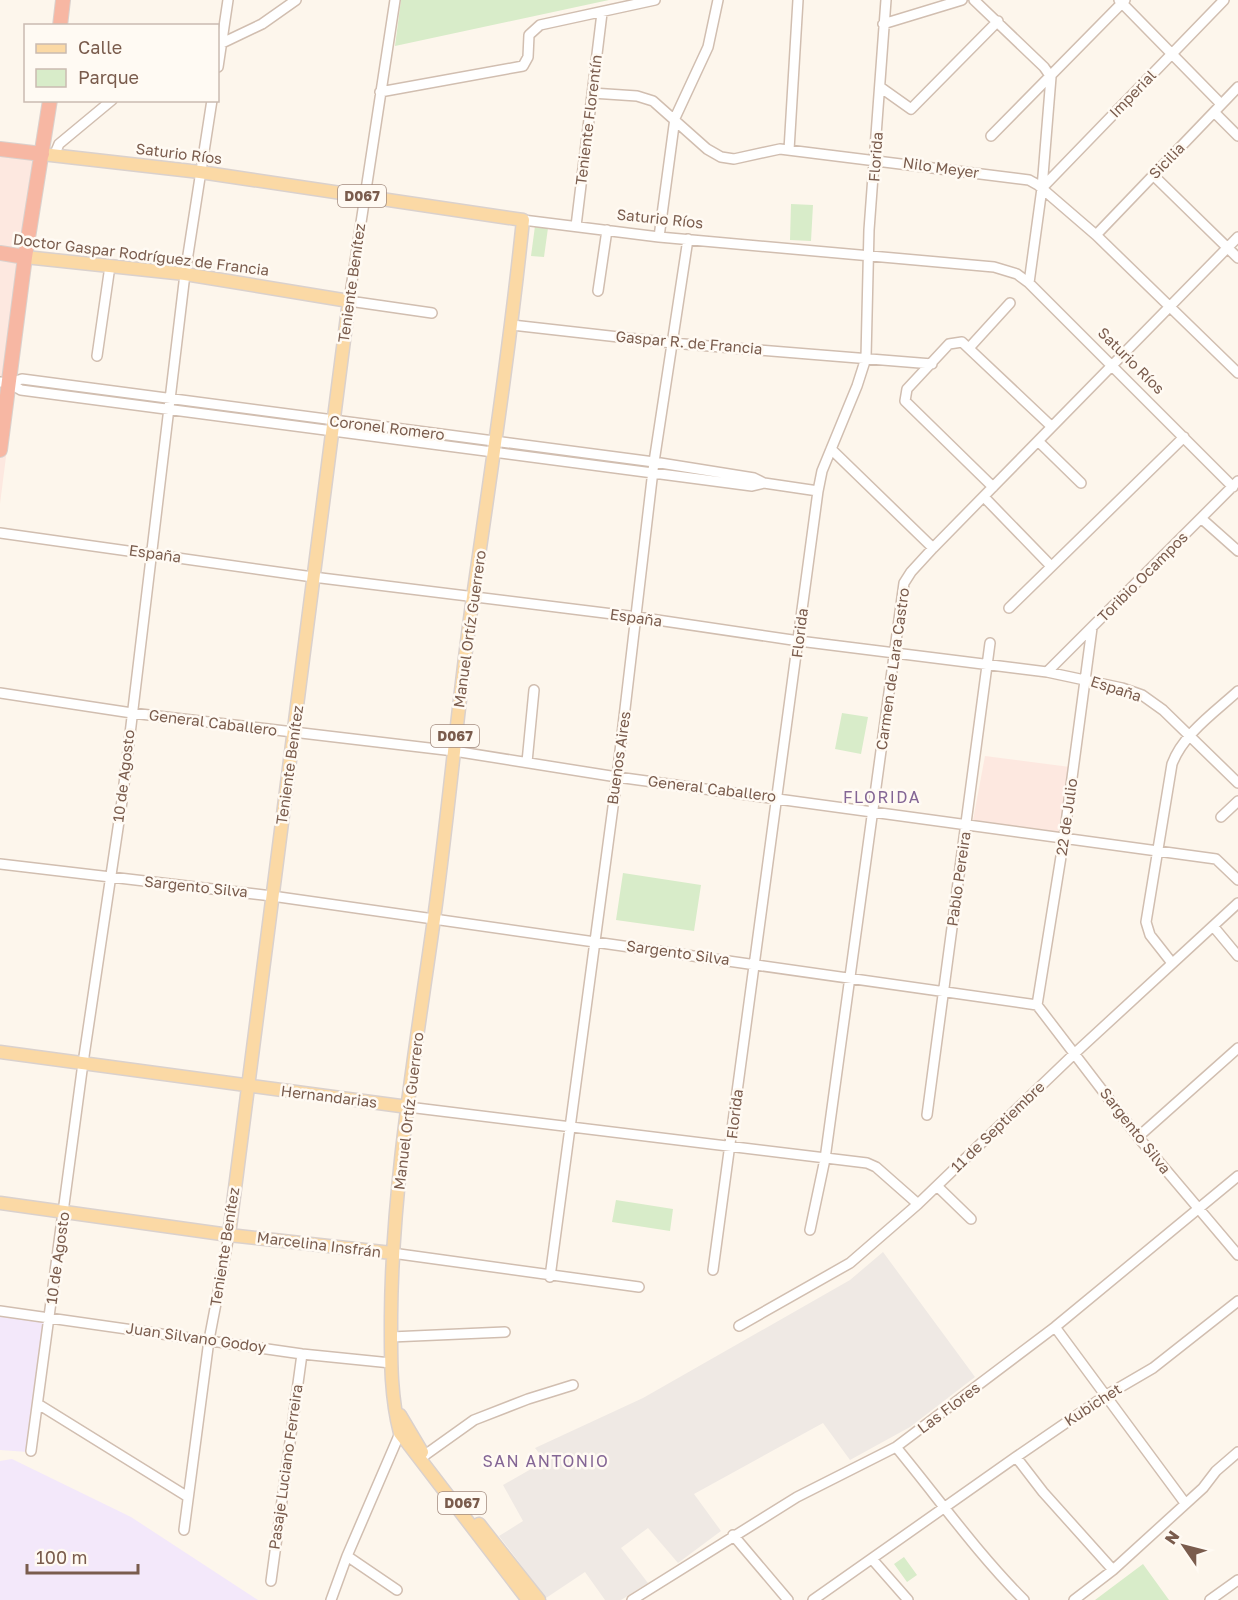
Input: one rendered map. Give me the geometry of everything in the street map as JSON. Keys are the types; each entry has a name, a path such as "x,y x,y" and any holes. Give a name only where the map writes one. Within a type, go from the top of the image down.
{"highway":[{"path":"60,24 63,0"},
{"path":"0,450 5,383 25,257 50,149 50,102"},
{"name":"Saturio Ríos","path":"0,149 50,149"},
{"name":"Doctor Gaspar Rodríguez de Francia","path":"0,253 25,257"}],"main road":[{"name":"Saturio Ríos","path":"50,149 523,220"},
{"name":"Manuel Ortíz Guerrero","path":"392,1253 453,751 473,597 496,448 523,220"},
{"name":"Doctor Gaspar Rodríguez de Francia","path":"25,257 185,274 349,301"},
{"name":"Teniente Benítez","path":"229,1235 246,1086 349,301"},
{"name":"Hernandarias","path":"0,1052 408,1107"},
{"name":"Marcelina Insfrán","path":"0,1203 229,1235 392,1253"},
{"name":"D067","path":"392,1253 392,1401 400,1433 528,1600"},
{"name":"D067","path":"392,1401 425,1455 539,1600"}],"street":[{"path":"219,44 228,0"},
{"path":"219,44 262,24 296,0"},
{"name":"Teniente Benítez","path":"349,301 395,0"},
{"path":"381,92 523,66 528,57 529,35 540,25 602,14 655,0"},
{"path":"660,237 675,118 708,47 718,0"},
{"path":"789,150 798,0"},
{"name":"Florida","path":"713,1270 818,491 831,449 866,358 869,255 886,0"},
{"path":"883,24 962,0"},
{"path":"974,0 998,21 1051,77 1042,188 1029,283"},
{"name":"Imperial","path":"1042,188 1224,0"},
{"path":"991,136 1051,77 1122,1 1221,104"},
{"name":"Teniente Florentín","path":"576,226 602,14"},
{"path":"880,87 912,109 998,21"},
{"name":"Sicilia","path":"1096,234 1238,87"},
{"name":"Nilo Meyer","path":"592,93 637,96 653,100 707,149 721,157 734,159 780,149 876,159 1029,180 1042,188 1096,234 1238,373"},
{"path":"50,149 109,102"},
{"name":"10 de Agosto","path":"31,1451 83,1063 111,878 185,274 212,102"},
{"path":"1214,112 1238,136"},
{"path":"1153,175 1238,258"},
{"name":"Saturio Ríos","path":"523,220 660,237 994,267 1017,274 1029,283 1184,437 1235,484"},
{"path":"598,291 607,230"},
{"name":"Carmen de Lara Castro","path":"810,1230 825,1159 852,977 872,810 904,583 933,548 1238,237"},
{"name":"Buenos Aires","path":"550,1277 617,777 654,462 688,239"},
{"path":"97,356 110,266"},
{"path":"349,301 432,313"},
{"path":"969,348 1010,303"},
{"name":"Gaspar R. de Francia","path":"512,325 672,343 932,364"},
{"path":"993,487 905,401 907,389 953,341 962,342 1051,426"},
{"name":"Coronel Romero","path":"5,383 22,379 169,399 332,426 496,448 654,473 716,476"},
{"name":"Coronel Romero","path":"5,383 21,390 168,410 332,426"},
{"path":"1009,608 1050,565 1184,437"},
{"path":"1038,441 1081,483"},
{"name":"Coronel Romero","path":"496,448 654,462 752,486 764,483 818,491"},
{"path":"831,449 933,548"},
{"name":"Toribio Ocampos","path":"1047,672 1235,484"},
{"path":"984,497 1050,565"},
{"path":"1202,519 1238,551"},
{"name":"España","path":"0,533 313,577 637,617 799,641 896,651 1047,672 1087,680 1142,695 1163,710 1238,783"},
{"name":"22 de Julio","path":"1037,1005 1064,838 1087,680 1092,628"},
{"name":"Pablo Pereira","path":"927,1115 990,644"},
{"path":"527,762 534,690"},
{"path":"1172,963 1150,935 1146,922 1156,850 1172,764 1177,751 1189,737 1238,691"},
{"name":"General Caballero","path":"0,693 294,733 453,751 617,777 778,797 1216,859 1238,880"},
{"path":"1221,817 1238,801"},
{"name":"Sargento Silva","path":"0,864 272,896 1037,1005 1138,1137 1238,1255"},
{"name":"11 de Septiembre","path":"739,1326 850,1263 918,1204 1074,1053 1238,903"},
{"path":"1213,926 1238,956"},
{"path":"1138,1137 1238,1048"},
{"name":"Hernandarias","path":"408,1107 876,1167 918,1204"},
{"name":"Las Flores","path":"632,1600 797,1497 896,1447 1055,1327 1238,1176"},
{"path":"937,1186 971,1219"},
{"name":"Teniente Benítez","path":"184,1530 209,1340 229,1235"},
{"name":"Marcelina Insfrán","path":"392,1253 550,1277 639,1287"},
{"name":"Kubichet","path":"813,1600 1016,1456 1105,1396 1153,1368 1238,1301"},
{"name":"Juan Silvano Godoy","path":"0,1311 302,1354 391,1363"},
{"path":"1055,1327 1185,1503"},
{"path":"391,1337 505,1332"},
{"name":"Pasaje Luciano Ferreira","path":"271,1581 302,1354"},
{"path":"425,1455 474,1420 573,1385"},
{"path":"38,1404 189,1497"},
{"path":"331,1600 347,1556 400,1433"},
{"path":"896,1447 946,1507 986,1562 1024,1600"},
{"path":"1074,1600 1113,1570 1203,1488 1216,1471 1238,1452"},
{"path":"1016,1456 1043,1492 1113,1570"},
{"path":"733,1535 788,1600"},
{"path":"347,1556 397,1590"},
{"path":"872,1559 908,1600"},
{"path":"1210,1600 1238,1580"}],"shaded area":[{"path":"0,144 45,150 0,504"},
{"path":"985,756 1070,767 1061,832 973,820"},
{"path":"883,1252 975,1377 910,1427 850,1460 823,1423 694,1494 721,1531 678,1563 648,1528 621,1548 648,1583 621,1600 605,1600 585,1572 546,1598 499,1536 523,1521 503,1485 545,1461 535,1448 643,1398 850,1280"},
{"path":"0,1316 47,1322 28,1452 0,1450"},
{"path":"12,1459 131,1517 258,1600 0,1600 0,1461"}],"green space":[{"path":"401,0 609,0 395,46"},
{"path":"791,204 813,205 811,241 790,240"},
{"path":"535,226 548,228 544,257 531,256"},
{"path":"842,713 868,717 861,754 835,749"},
{"path":"623,873 701,885 694,931 616,920"},
{"path":"616,1200 673,1209 670,1231 612,1222"},
{"path":"904,1557 917,1575 907,1582 894,1564"},
{"path":"1143,1564 1169,1600 1095,1600"}],"district":[{"name":"FLORIDA","path":"882,797"},
{"name":"SAN ANTONIO","path":"546,1461"}]}
